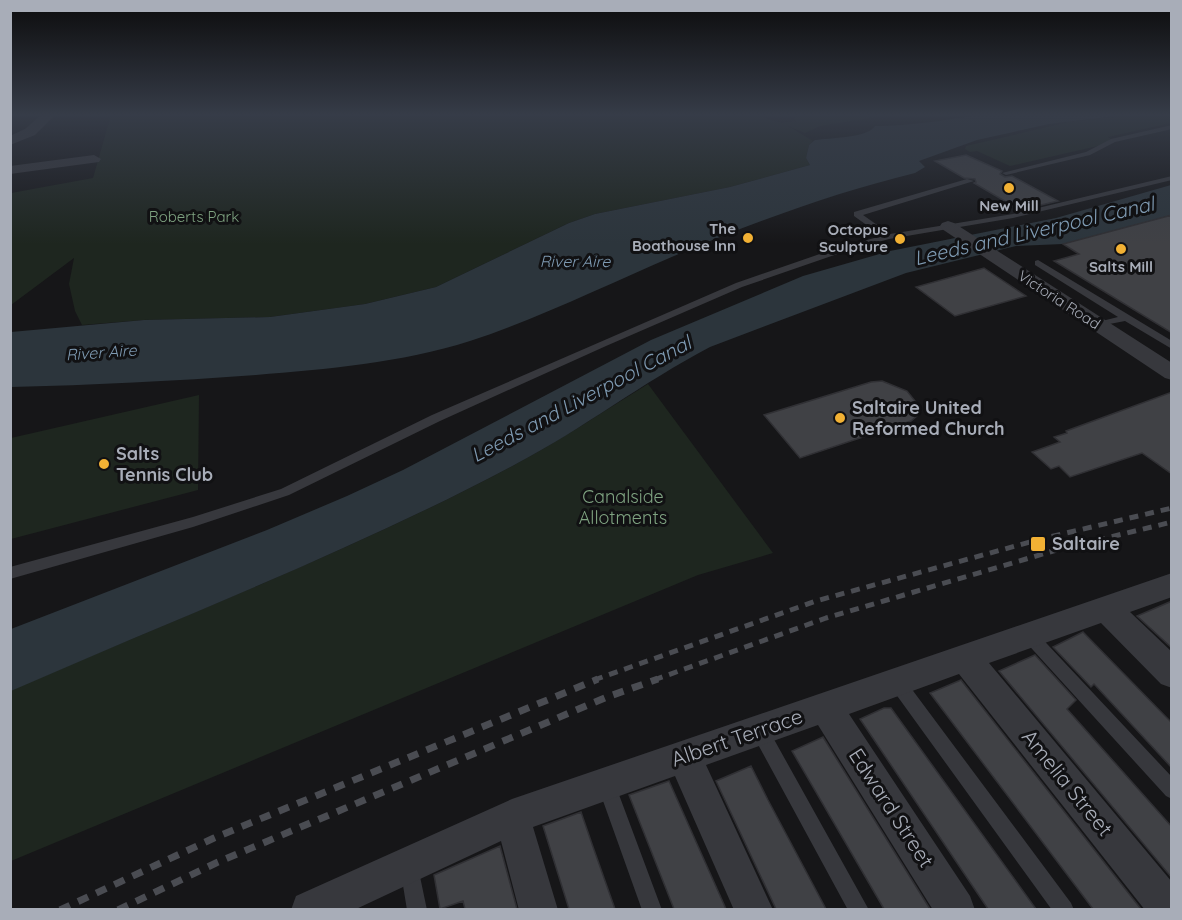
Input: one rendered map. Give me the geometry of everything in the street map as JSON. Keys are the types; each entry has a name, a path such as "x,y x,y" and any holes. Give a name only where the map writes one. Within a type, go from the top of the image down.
{"street":[{"path":"10,170 94,159"},
{"name":"Victoria Road","path":"951,227 1004,265 1172,373"},
{"name":"Albert Terrace","path":"310,909 409,866 512,817 606,782 760,731 1028,634 1172,585"},
{"path":"1107,609 1172,673"},
{"name":"Amelia Street","path":"964,657 1170,909"},
{"name":"Edward Street","path":"825,706 956,909"},
{"path":"684,757 754,909"},
{"path":"512,817 539,909"}],"lane":[{"path":"1006,173 1071,158"},
{"path":"10,573 193,522 285,492 436,418 739,285 843,249 888,237 1013,216 1172,178"},
{"path":"888,237 857,214 970,182"},
{"path":"1038,263 1172,346"},
{"path":"1097,325 1126,318"},
{"path":"1028,634 1172,790"},
{"path":"896,681 1064,909"},
{"path":"760,731 859,909"},
{"path":"606,782 652,909"},
{"path":"409,866 417,909"}],"green space":[{"name":"Roberts Park","path":"99,158 806,158 810,165 730,187 595,214 569,223 436,287 365,304 270,317 144,320 82,325 75,311 69,284 74,258 11,305 11,193 93,178"},
{"path":"992,158 1045,158 1010,166"},
{"name":"Canalside Allotments","path":"648,384 773,553 698,575 11,861 10,691 392,526 533,455"},
{"name":"Salts Tennis Club","path":"199,395 198,490 11,539 11,438"}],"water":[{"name":"River Aire","path":"806,158 927,158 919,161 925,167 915,173 823,199 733,232 522,322 444,349 391,360 283,373 164,381 11,387 11,332 144,320 270,317 365,304 436,287 569,223 595,214 730,187 810,165"},
{"name":"Leeds and Liverpool Canal","path":"1171,185 1171,215 1063,244 1016,246 906,273 710,347 541,450 454,496 329,555 11,691 11,629 267,530 347,496 403,470 651,340 803,276 890,251 1056,218"}],"building":[{"name":"New Mill","path":"973,158 1002,171 1000,174 1005,177 1012,176 1058,201 1020,210 974,183 975,179 964,178 935,161"},
{"path":"1172,215 1172,333 1054,261 1079,254 1063,244"},
{"path":"984,268 1026,296 955,316 916,287"},
{"name":"Saltaire United Reformed Church","path":"882,381 907,391 919,406 918,415 911,421 800,458 764,415 871,382"},
{"path":"1172,392 1172,474 1142,453 1070,477 1059,466 1051,469 1032,452 1060,442 1054,437 1067,433 1066,431"},
{"path":"1172,601 1172,648 1137,616"},
{"path":"1083,632 1172,723 1172,768 1094,684 1091,687 1053,647"},
{"path":"1035,655 1076,700 1067,709 1172,827 1172,878 999,671"},
{"path":"961,680 1141,909 1093,909 930,693"},
{"path":"884,708 891,708 1036,909 988,909 860,719"},
{"path":"823,737 930,909 884,909 792,751"},
{"path":"751,766 826,909 776,909 716,781"},
{"path":"669,781 726,909 674,909 629,795"},
{"path":"581,812 615,909 569,909 543,826"},
{"path":"500,846 517,909 465,909 463,901 440,909 434,875"}],"railway":[{"path":"594,680 816,601 1041,539 1172,508"},
{"path":"654,680 826,618 1053,551 1172,522"},
{"path":"60,910 214,838 598,679"},
{"path":"118,910 216,863 607,697 658,679"}],"place":[{"name":"New Mill","path":"1009,188"},
{"name":"The Boathouse Inn","path":"748,238"},
{"name":"Octopus Sculpture","path":"900,239"},
{"name":"Salts Mill","path":"1121,249"},
{"name":"Saltaire United Reformed Church","path":"840,418"},
{"name":"Salts Tennis Club","path":"104,464"},
{"name":"Saltaire","path":"1038,544"}]}
